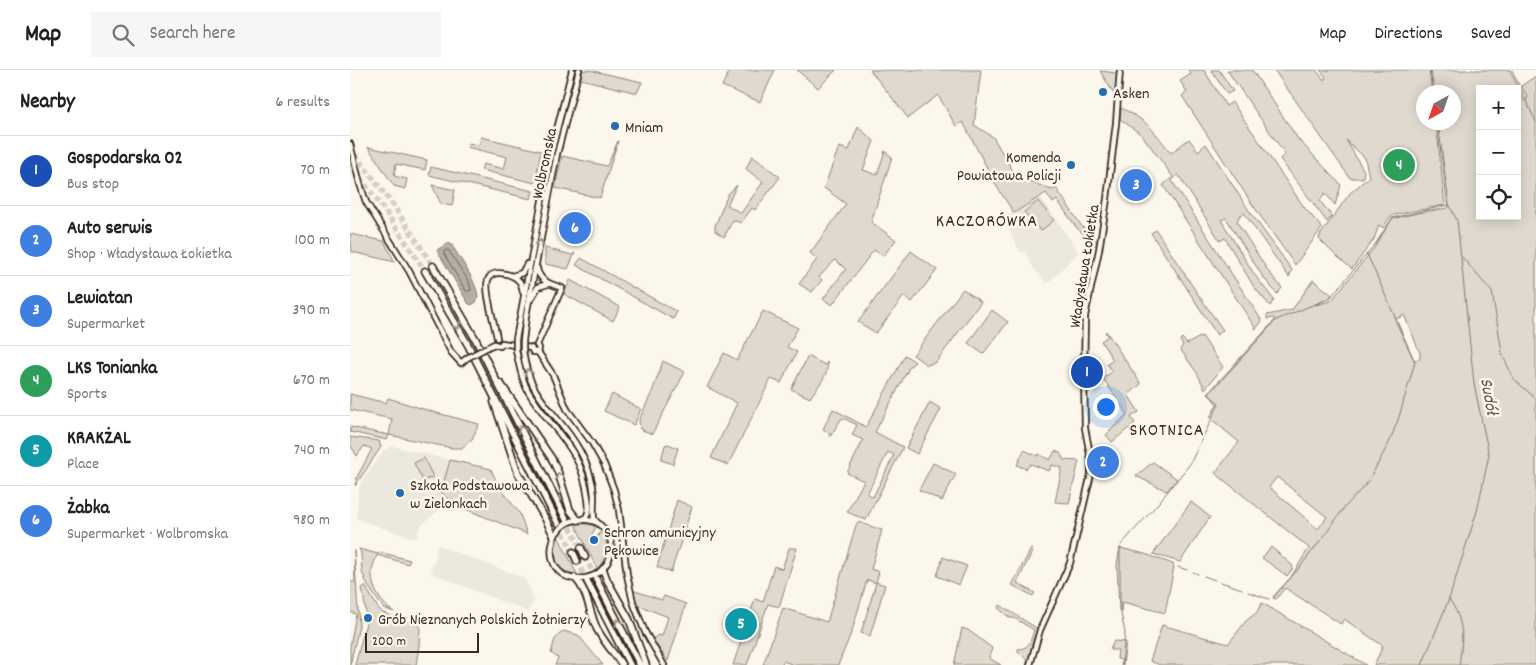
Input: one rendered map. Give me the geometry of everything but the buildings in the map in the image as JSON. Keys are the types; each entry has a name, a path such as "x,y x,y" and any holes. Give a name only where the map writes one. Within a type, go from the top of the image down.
{"highway":[{"path":"433,266 486,360 566,519"},
{"path":"425,271 447,307 558,523"},
{"path":"486,360 552,459 570,510 580,520"},
{"path":"488,385 518,473 554,536"},
{"path":"581,548 586,557"},
{"path":"573,552 578,562"},
{"path":"603,569 607,580 629,619 646,665"},
{"path":"575,578 585,594 598,630 622,665"},
{"path":"596,579 640,665"},
{"path":"587,581 630,665"}],"street":[{"name":"Wolbromska","path":"532,251 551,153 572,70"},
{"name":"Wolbromska","path":"578,70 557,154 528,305 523,351 526,369 533,388 575,442 586,464 593,488 594,518 598,523"},
{"name":"Władysława Łokietka","path":"1030,665 1040,630 1070,563 1091,474 1091,460 1085,428 1085,316 1099,250 1107,199 1120,70"},
{"path":"350,144 360,184 370,210 406,266 451,352 461,363 494,344 499,346 502,343 531,348 533,345 537,345"},
{"path":"502,343 498,338 487,281 489,277 497,273 512,276 519,275 524,271 532,251"},
{"path":"532,251 516,339 516,350 528,390 570,446 581,465 585,479 589,505 588,515 580,520 565,524 554,536 551,552 554,564 565,575 575,578 589,577 603,569 610,555 611,544 608,535 598,523 580,520"},
{"path":"536,262 540,277 550,284 562,288 537,345 539,348 538,352 553,375 571,415 601,458 614,490 619,510 632,597 641,623 664,665"},
{"path":"512,276 521,284 523,296"},
{"path":"528,305 538,286 550,284"},
{"path":"494,344 494,340 498,338"},
{"path":"531,348 534,353 538,352"}],"shaded area":[{"path":"575,70 555,152 534,261 554,152"},
{"path":"583,70 642,82 637,93 581,79"},
{"path":"730,70 775,70 760,102 722,86"},
{"path":"797,70 836,70 818,88"},
{"path":"870,70 981,70 974,125 993,137 1016,176 1052,190 1056,188 1081,225 1097,241 1097,247 1076,227 1057,200 1053,203 1046,193 1014,213 997,187 963,122 956,126 938,95 908,118"},
{"path":"1188,70 1204,70 1226,106 1232,102 1304,207 1322,228 1295,265 1252,204 1182,96 1187,92 1180,81 1191,74"},
{"path":"1211,70 1219,70 1233,91 1227,94"},
{"path":"1227,70 1252,70 1298,139 1341,185 1335,205 1325,193 1320,201 1332,216 1327,222 1280,159 1285,154"},
{"path":"1274,70 1316,70 1324,80 1326,77 1320,70 1429,70 1431,85 1416,85 1416,130 1437,130 1445,205 1394,215 1389,218 1383,228 1379,225 1374,239 1352,269 1319,239 1350,193 1369,177 1365,158 1346,140 1364,171 1363,178 1350,178"},
{"path":"1431,70 1510,70 1517,85 1476,85 1476,220 1521,220 1521,94 1524,101 1528,98 1521,86 1536,76 1536,665 1374,665 1383,646 1344,619 1341,624 1285,588 1276,599 1273,598 1291,577 1309,548 1215,473 1239,442 1210,418 1217,404 1208,393 1275,320 1274,318 1267,319 1267,315 1292,310 1313,280 1332,295 1315,305 1331,301 1374,248 1392,219 1448,208 1439,130 1461,130 1461,85 1433,85","holes":["1404,315 1420,353 1420,359 1414,360 1395,320","1277,477 1327,517 1318,529 1269,487"]},
{"path":"1100,71 1117,73 1115,96"},
{"path":"1121,108 1138,117 1171,153 1189,139 1198,151 1206,144 1248,209 1292,270 1289,277 1244,213 1239,216 1237,222 1268,271 1282,288 1277,294 1263,277 1226,218 1221,220 1254,274 1274,300 1270,306 1254,287 1225,238 1220,241 1178,174 1172,181 1262,321 1256,329 1163,185 1173,177 1142,135 1120,119"},
{"path":"858,127 874,141 863,170 877,175 885,151 892,157 871,222 896,240 883,256 874,250 832,305 823,299 846,269 835,260 819,277 822,280 812,292 799,284 817,259 810,253 846,204 824,188 839,147 849,150"},
{"path":"481,137 541,151 535,183 481,170 483,164 504,169 507,157 467,147 468,143 479,145"},
{"path":"618,141 600,198 555,188 562,156 607,166"},
{"path":"368,147 427,160 425,170 396,164 394,176 407,179 405,189 394,186"},
{"path":"752,156 780,177 755,210 752,208 741,223 733,220 724,237 715,231 715,226 728,194 737,185 727,205 741,213 763,182 746,169"},
{"path":"431,167 533,191 531,199 429,175"},
{"path":"432,185 455,190 452,206 441,204"},
{"path":"1040,196 1079,252 1047,284 1034,269 1025,252 1020,252 1003,219"},
{"path":"1038,201 1054,220 1041,231 1024,212"},
{"path":"1156,230 1223,330 1217,335 1151,233"},
{"path":"350,234 384,241 395,262 352,252"},
{"path":"545,248 572,255 575,253 568,269 545,264"},
{"path":"911,251 937,270 912,302 904,296 876,333 858,322"},
{"path":"581,258 677,312 673,319 576,265"},
{"path":"570,280 620,307 613,321 564,294"},
{"path":"963,289 981,302 936,362 927,365 913,355"},
{"path":"992,310 1008,322 983,354 968,343"},
{"path":"763,311 798,328 787,347 797,352 781,383 771,379 728,465 711,458 737,403 707,387 724,353 737,360"},
{"path":"1106,331 1141,384 1128,395 1139,412 1131,417 1135,423 1112,442 1106,435 1127,414 1103,378 1112,372 1107,364 1113,360 1101,341 1108,336"},
{"path":"1202,336 1223,367 1205,389 1197,373 1180,349 1183,346 1180,340 1182,338 1187,344"},
{"path":"905,355 915,362 910,366 875,432 903,447 866,520 847,512 864,481 847,473 863,440 852,435 857,425 841,419 830,437 830,434 823,429 833,409 866,427","holes":["888,452 894,455 873,497 867,494"]},
{"path":"808,356 825,365 827,362 825,376 810,398 791,389"},
{"path":"663,361 685,372 652,434 640,429 639,420"},
{"path":"350,394 386,403 388,398 479,424 472,439 462,448 452,448 389,435 392,419 350,410"},
{"path":"612,394 641,409 634,425 604,411"},
{"path":"930,402 941,409 917,454 906,448"},
{"path":"350,427 389,435 387,440 350,432"},
{"path":"350,437 379,441 381,447 355,486 357,477 372,449 364,446 357,456 350,444"},
{"path":"668,444 678,448 673,464 661,460 665,445"},
{"name":"Szkoła Podstawowa w Zielonkach","path":"392,446 450,460 441,492 453,504 441,509 421,525 416,539 356,519 361,482 384,450"},
{"path":"1024,450 1037,456 1039,454 1050,460 1055,451 1060,453 1064,460 1079,461 1069,503 1055,502 1062,468 1052,465 1049,471 1031,464 1026,469 1017,465"},
{"path":"424,458 433,477 423,481 414,463"},
{"path":"450,460 491,469 498,485 520,514 527,534 453,504 441,492"},
{"path":"1153,462 1177,479 1167,491 1136,476"},
{"path":"933,463 956,474 942,501 919,490"},
{"path":"677,500 692,507 671,572 657,567"},
{"path":"1191,502 1210,517 1180,562 1153,554"},
{"path":"858,522 882,530 871,569 879,572 876,582 885,585 870,636 861,633 876,583 867,580 852,631 838,665 794,665 783,661 782,665 763,665 783,608 827,622"},
{"path":"575,524 589,524 596,527 589,540 596,543 599,533 603,533 607,547 603,561 597,569"},
{"path":"558,536 577,574 566,572 558,565 555,545"},
{"path":"437,545 524,578 532,593 530,597 535,599 528,612 431,573"},
{"path":"1271,547 1292,565 1293,568 1287,576 1262,558"},
{"path":"789,548 797,548 779,607 768,604 747,665 733,665 755,599 763,602 774,566 782,569"},
{"path":"1120,548 1173,564 1165,613 1122,602 1121,611 1119,611 1117,564"},
{"path":"359,549 410,560 408,564 377,555 373,565 372,580 376,591 386,605 394,612 383,608 368,586 362,572"},
{"path":"1031,549 1033,550 1017,583 1035,593 1033,596 1012,585"},
{"path":"354,550 359,626 350,665 350,647 356,614 350,612 350,582 355,582"},
{"path":"943,557 967,566 959,585 937,576"},
{"path":"365,586 383,613 420,626 416,665 355,665 367,619 362,588"},
{"path":"632,590 662,600 664,596 686,604 668,661 652,639 658,635 662,636 668,617 633,603"},
{"path":"1262,603 1366,665 1160,665 1150,661 1162,625 1228,644 1246,621 1257,612"},
{"path":"1000,605 1038,629 1028,661 1018,649 1028,645 1034,630 1014,618 1010,618 998,608"},
{"path":"962,628 968,630 992,648 989,658 1001,665 954,665"},
{"path":"563,631 578,635 603,665 555,665 558,658 551,653 555,639"},
{"path":"1114,641 1126,642 1123,665 1121,665 1122,660 1117,659 1118,650 1110,650"}],"water":[{"path":"448,243 451,244 476,289 477,301 471,305 468,303 437,250"}],"waterway":[{"name":"Sudół","path":"1430,70 1432,85"},
{"path":"1512,70 1536,122"},
{"name":"Sudół","path":"1422,665 1449,599 1477,511 1489,455 1474,384 1457,221 1447,200 1438,130"},
{"path":"1121,545 1190,464 1219,403 1209,394 1276,320 1330,298 1376,243 1392,218 1448,205"},
{"path":"1295,573 1344,508 1368,482 1389,443 1399,417 1415,362 1367,254"},
{"path":"1462,257 1492,292 1502,352"},
{"path":"1502,354 1514,379"},
{"path":"1515,380 1536,399"},
{"path":"1120,548 1120,608 1125,633 1122,665"},
{"path":"1178,567 1187,570"},
{"path":"1193,572 1198,574"},
{"path":"1273,597 1294,574"},
{"path":"1204,576 1215,580"},
{"path":"1221,582 1242,589"},
{"path":"1248,592 1269,599"},
{"path":"1449,599 1458,615 1462,631 1459,665"}],"tunnel":[{"path":"350,148 393,205 433,266"},
{"path":"350,164 385,211 425,271"},
{"path":"566,519 581,548"},
{"path":"559,525 573,552"},
{"path":"585,557 596,579"},
{"path":"577,561 587,581"}],"place":[{"name":"Asken","path":"1103,92"},
{"name":"Mniam","path":"615,126"},
{"name":"Komenda Powiatowa Policji","path":"1071,165"},
{"name":"LKS Tonianka","path":"1399,165"},
{"name":"Lewiatan","path":"1136,185"},
{"name":"Żabka","path":"575,228"},
{"name":"Gospodarska 02","path":"1087,372"},
{"name":"Auto serwis","path":"1103,462"},
{"name":"Szkoła Podstawowa w Zielonkach","path":"400,493"},
{"name":"Schron amunicyjny Pękowice","path":"594,540"},
{"name":"Grób Nieznanych Polskich Żołnierzy","path":"368,618"},
{"name":"KRAKŻAL","path":"741,624"}],"district":[{"name":"KACZORÓWKA","path":"987,220"},
{"name":"SKOTNICA","path":"1167,429"}]}
